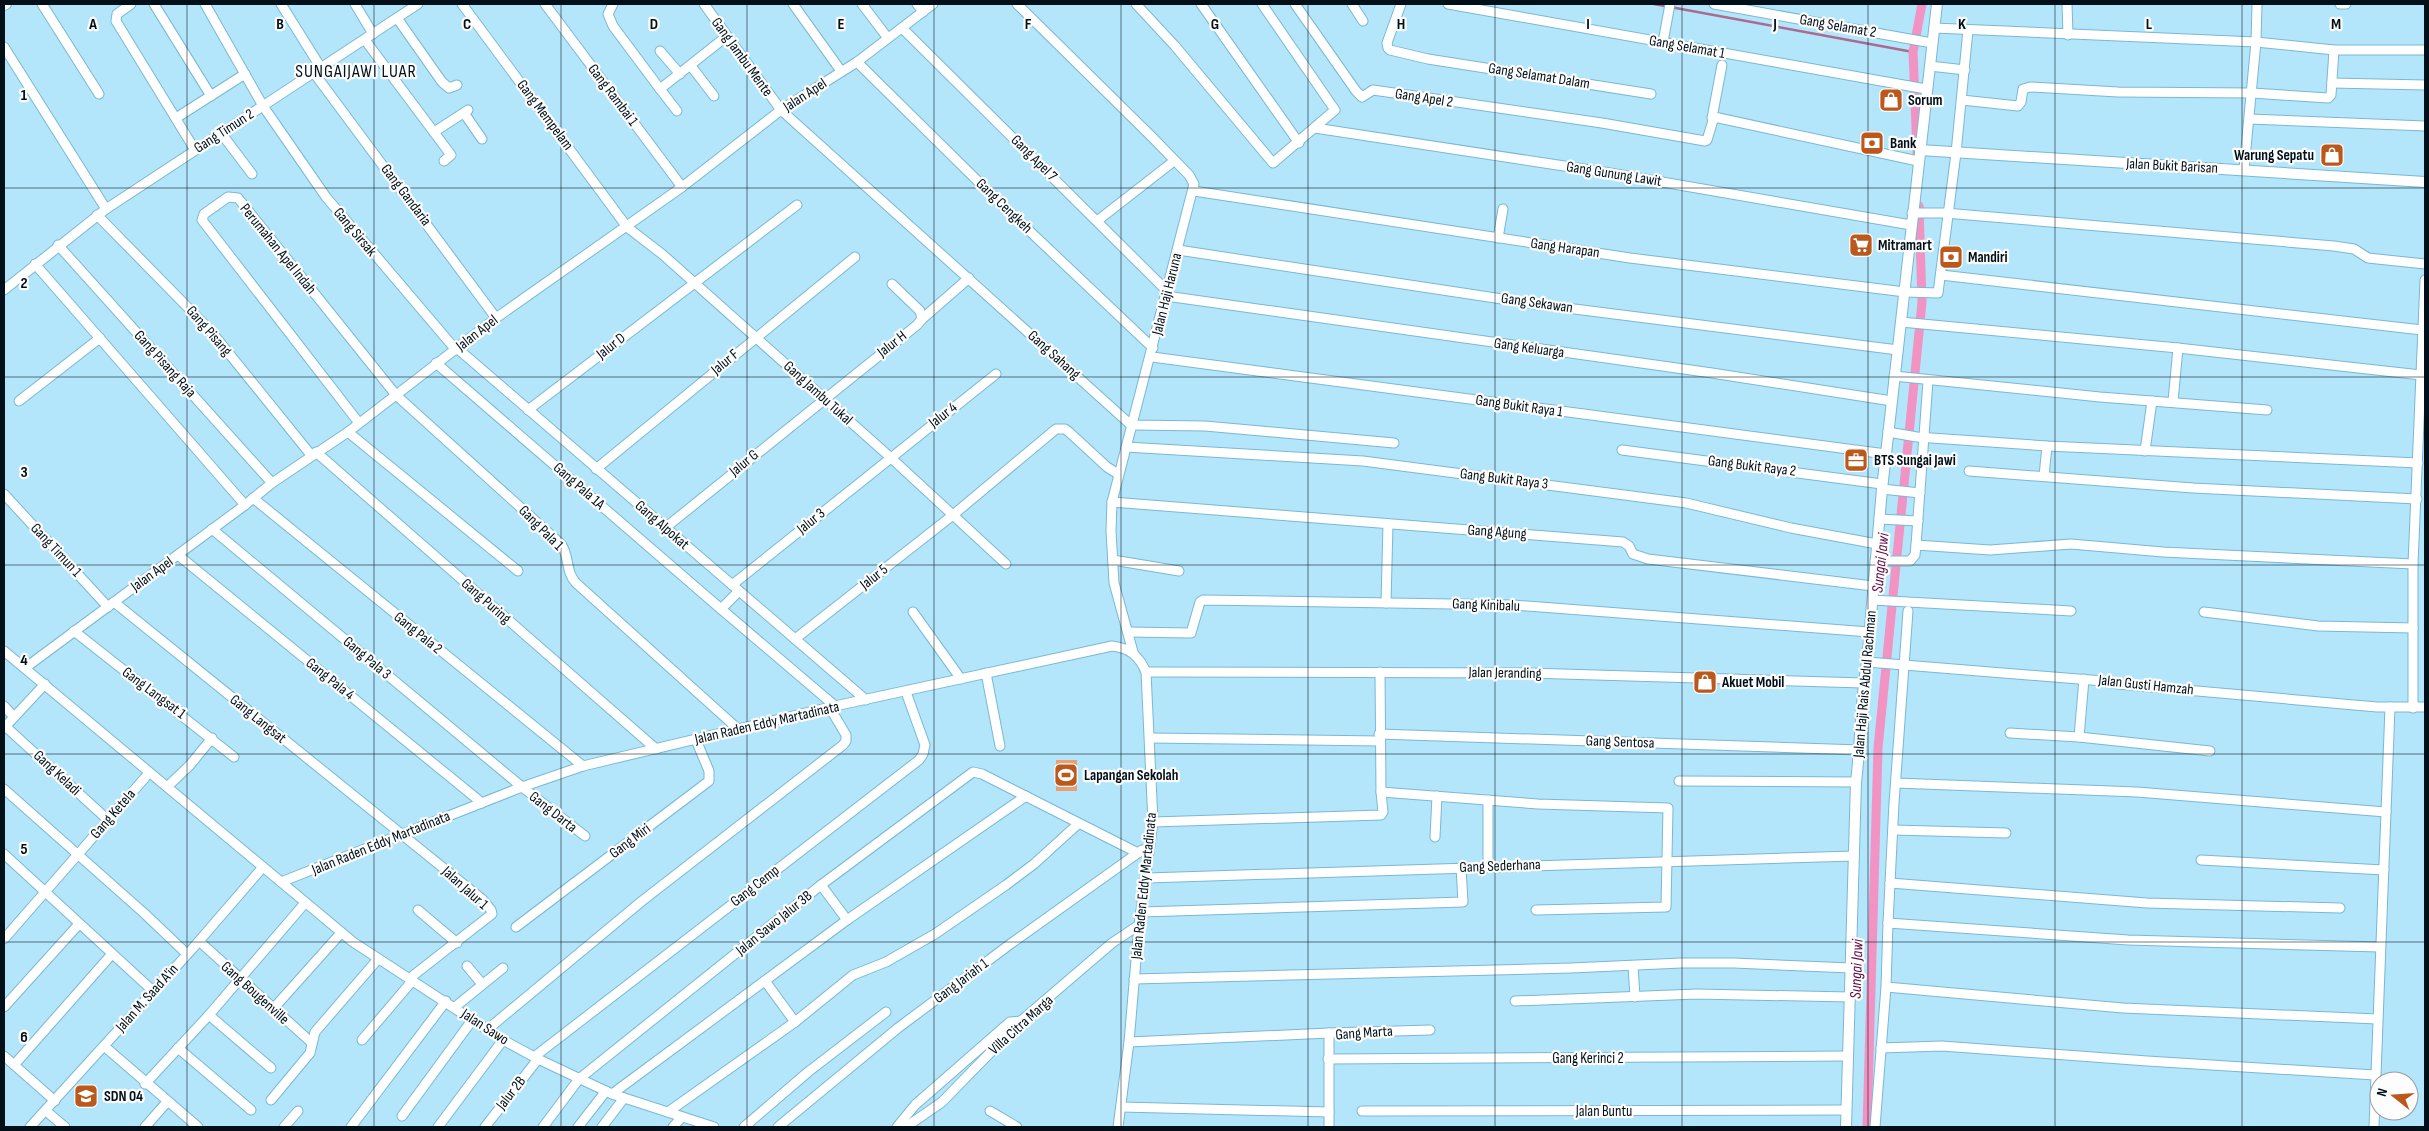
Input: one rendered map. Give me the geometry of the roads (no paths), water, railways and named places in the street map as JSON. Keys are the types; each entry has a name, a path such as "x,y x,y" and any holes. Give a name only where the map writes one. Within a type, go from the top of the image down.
{"street":[{"path":"42,4 99,94"},
{"path":"130,4 117,14 116,21 195,150"},
{"path":"154,4 211,96"},
{"name":"Gang Sirsak","path":"205,4 263,106 326,197 457,350"},
{"name":"Gang Gandaria","path":"282,4 318,70 496,318"},
{"path":"355,4 373,34"},
{"name":"Gang Timun 2","path":"4,290 97,215 418,4"},
{"name":"Gang Mempelam","path":"462,4 627,227"},
{"name":"Gang Rambai 1","path":"545,4 682,187"},
{"path":"613,4 608,14 613,26 677,111"},
{"name":"Gang Jambu Mente","path":"704,4 781,110"},
{"path":"793,4 841,71"},
{"path":"862,4 888,37"},
{"path":"917,4 923,12"},
{"name":"Jalan Apel","path":"25,668 272,483 314,453 348,432 436,363 457,350 496,318 682,187 781,110 857,62 933,4"},
{"path":"1017,4 1193,180 1194,191"},
{"path":"1136,4 1175,46 1271,162 1276,162 1334,113 1335,109 1262,4"},
{"path":"1201,4 1298,143"},
{"name":"Gang Apel 2","path":"1295,4 1360,96 1364,97 1373,90 1602,123 1704,141 1707,140 1712,118"},
{"path":"1352,4 1363,21"},
{"name":"Gang Selamat Dalam","path":"1401,4 1391,29 1388,48 1428,59 1651,94"},
{"name":"Gang Selamat 1","path":"1448,4 1663,42 1926,93"},
{"path":"1663,42 1670,4"},
{"name":"Gang Selamat 2","path":"1714,4 1932,43"},
{"name":"Jalan Haji Rais Abdul Rachman","path":"1846,1127 1856,782 1860,750 1863,683 1870,662 1869,632 1877,600 1873,586 1880,561 1877,544 1884,519 1882,486 1886,454 1892,433 1892,401 1897,376 1898,350 1905,322 1909,292 1911,225 1916,213 1918,161 1923,150 1926,93 1933,66 1932,43 1938,28 1937,4"},
{"path":"2067,4 2068,35"},
{"path":"2244,169 2252,93 2257,4"},
{"path":"2340,4 2346,4"},
{"path":"398,18 442,82 448,88 457,85"},
{"name":"Gang Apel 7","path":"902,28 1097,221 1166,293"},
{"path":"1938,28 2256,42 2334,50 2425,50"},
{"path":"1965,30 1961,69 1962,100 1952,153 1940,275 2422,330"},
{"path":"660,89 727,36"},
{"path":"365,40 451,155 444,161"},
{"path":"4,47 106,209"},
{"path":"1962,100 2018,106 2021,102 2023,89 2030,87 2118,92 2252,93 2328,98 2331,95 2334,50"},
{"path":"660,51 680,74"},
{"name":"Gang Cengkeh","path":"857,62 1152,352"},
{"path":"1722,65 1712,118 1918,161"},
{"path":"691,66 714,96"},
{"path":"1933,66 1961,69"},
{"path":"176,118 245,74"},
{"path":"2332,83 2425,85"},
{"name":"Gang Sahang","path":"781,110 1131,425"},
{"path":"434,132 466,112 482,139"},
{"path":"2250,118 2425,126"},
{"name":"Gang Gunung Lawit","path":"1315,128 1610,173 1911,225"},
{"path":"221,134 252,174"},
{"name":"Jalan Bukit Barisan","path":"1923,150 2425,182"},
{"path":"1097,221 1174,161"},
{"name":"Jalan Haji Haruna","path":"1133,652 1114,582 1112,502 1194,191"},
{"name":"Gang Harapan","path":"1194,191 1630,258 1909,292 1936,293 1940,275"},
{"name":"Perumahan Apel Indah","path":"360,423 204,222 202,218 204,214 228,197 238,198 396,395"},
{"name":"Jalur D","path":"528,410 797,205"},
{"path":"1498,238 1503,209"},
{"path":"1916,213 1947,213 2341,247 2354,249 2368,258 2425,264"},
{"name":"Gang Pisang","path":"97,215 210,330 314,453"},
{"name":"Gang Jambu Tukal","path":"627,227 662,254 824,398 1006,564"},
{"name":"Gang Pisang Raja","path":"58,245 272,483"},
{"name":"Gang Sekawan","path":"1178,250 1535,304 1898,350"},
{"name":"Jalur F","path":"596,468 855,257"},
{"path":"35,264 245,505"},
{"name":"Jalur H","path":"824,398 922,319 969,278"},
{"path":"2413,708 2413,564 2421,524 2417,499 2422,425 2420,375 2425,280"},
{"path":"892,284 920,311 922,319"},
{"name":"Gang Keluarga","path":"1166,293 1892,401"},
{"path":"1905,322 2178,348 2420,375"},
{"path":"19,400 100,338"},
{"path":"2173,401 2178,348"},
{"name":"Gang Alpokat","path":"457,350 866,700"},
{"name":"Gang Bukit Raya 1","path":"1152,352 1886,454"},
{"name":"Gang Pala 1A","path":"436,363 832,707 846,735 844,745 642,901 488,1029"},
{"name":"Jalur 4","path":"890,457 996,374"},
{"path":"1897,376 1926,381 2267,410"},
{"path":"1880,561 1906,562 1913,559 1916,545 1913,520 1926,381"},
{"name":"Gang Pala 1","path":"396,395 562,544 567,557 568,572 576,583 738,729"},
{"name":"Jalur G","path":"665,528 824,398"},
{"path":"2146,451 2152,401"},
{"path":"1131,425 1205,426 1394,443"},
{"name":"Jalur 5","path":"795,639 953,515 1056,429 1065,429 1107,467 1118,474"},
{"path":"348,432 518,571"},
{"path":"1892,433 1921,437 2048,446 2418,462"},
{"path":"2044,476 2048,446"},
{"name":"Gang Bukit Raya 3","path":"1126,447 1364,461 1686,503 1792,528 1877,544"},
{"name":"Gang Bukit Raya 2","path":"1622,450 1882,486 1894,490 1917,493"},
{"name":"Gang Puring","path":"314,453 656,749"},
{"name":"Jalur 3","path":"721,609 736,588 890,457"},
{"path":"1969,471 2193,488 2417,499"},
{"name":"Gang Timun 1","path":"4,494 111,604"},
{"name":"Gang Pala 2","path":"253,498 583,766"},
{"name":"Gang Agung","path":"1112,502 1623,542 1629,546 1633,554 1648,559 1873,586"},
{"path":"1884,519 1913,520"},
{"path":"1386,603 1388,524"},
{"name":"Gang Pala 3","path":"212,529 522,787"},
{"path":"1916,545 1990,550 2071,544 2164,552 2413,564"},
{"name":"Gang Pala 4","path":"178,555 482,803"},
{"path":"1113,560 1179,571"},
{"name":"Gang Kinibalu","path":"1128,632 1191,633 1200,602 1203,600 1513,605 1869,632"},
{"path":"1877,600 2071,611"},
{"name":"Gang Langsat","path":"111,604 403,834"},
{"path":"1875,1127 1886,987 1901,666 1908,611"},
{"path":"913,612 961,679"},
{"path":"2204,612 2318,626 2413,628"},
{"name":"Gang Langsat 1","path":"74,630 234,756"},
{"name":"Jalan Raden Eddy Martadinata","path":"281,882 522,787 583,766 832,707 1112,646 1133,652 1146,672 1153,822 1139,925 1129,1042 1118,1127"},
{"path":"4,651 281,882"},
{"name":"Jalan Gusti Hamzah","path":"1870,662 1901,666 2084,679 2118,684 2390,707 2413,708 2425,706"},
{"name":"Jalan Jeranding","path":"1146,672 1529,673 1863,683"},
{"path":"1153,822 1381,815 1383,812 1380,792 1380,672"},
{"path":"986,673 1000,746"},
{"path":"2079,737 2084,679"},
{"path":"4,727 45,684"},
{"name":"Gang Cemp","path":"536,1058 919,760 925,746 906,692"},
{"path":"4,706 14,717"},
{"path":"2375,1071 2390,707"},
{"name":"Gang Keladi","path":"4,727 108,820"},
{"path":"2010,733 2079,737 2210,751"},
{"path":"167,787 190,765 212,738"},
{"name":"Gang Sentosa","path":"1150,738 1380,738 1860,750"},
{"name":"Gang Miri","path":"516,927 709,781 709,771 696,740"},
{"name":"Jalan Sawo Jalur 3B","path":"543,1127 579,1079 821,885 973,772 982,774 1026,796"},
{"name":"Gang Ketela","path":"5,935 149,773"},
{"path":"1679,781 1856,782"},
{"path":"1896,783 2137,792 2386,812"},
{"name":"Gang Darta","path":"522,787 585,836"},
{"path":"4,789 187,954"},
{"path":"1380,792 1538,804 1668,808 1666,907 1536,910"},
{"path":"578,1127 609,1092 847,920 1026,796 1138,853"},
{"path":"1435,837 1437,796"},
{"path":"1488,800 1488,866"},
{"path":"668,1112 795,1022 853,975 886,962 934,934 1006,885 1034,864 1078,824"},
{"path":"1892,830 2006,833"},
{"name":"Jalan Jalur 1","path":"362,1040 411,979 492,914 483,900 403,834"},
{"name":"Gang Jariah 1","path":"778,1127 898,1028 1150,843"},
{"path":"4,854 153,991"},
{"name":"Gang Sederhana","path":"1146,878 1854,856"},
{"path":"2201,860 2384,870"},
{"name":"Jalan M. Saad A'in","path":"30,1127 199,941 262,867"},
{"path":"1141,912 1463,902 1461,867"},
{"name":"Jalan Sawo","path":"281,882 341,934 446,1000 503,1040 536,1058 609,1092 714,1127"},
{"path":"1890,884 2147,903 2340,908"},
{"path":"821,885 847,920"},
{"path":"145,1084 209,1015 305,903"},
{"path":"418,910 457,943"},
{"path":"1888,923 2128,940 2380,947"},
{"path":"4,1007 78,924"},
{"name":"Villa Citra Marga","path":"906,1127 935,1108 1021,1021 1112,943 1139,925"},
{"path":"273,1009 341,934"},
{"name":"Gang Bougenville","path":"199,941 312,1043"},
{"path":"14,1065 112,954"},
{"path":"271,1100 306,1058 311,1050 315,1032 378,959"},
{"path":"1134,979 1734,963 1851,968"},
{"path":"467,966 482,984"},
{"path":"1633,966 1635,997"},
{"path":"455,1007 503,968"},
{"path":"765,981 795,1022"},
{"path":"1886,987 2124,1008 2377,1019"},
{"path":"4,992 11,998"},
{"path":"1515,1001 1697,994 1850,997"},
{"path":"351,1127 446,1000"},
{"path":"744,1127 808,1072 886,1012"},
{"path":"209,1015 270,1068"},
{"path":"402,1116 473,1019"},
{"path":"897,1127 926,1096 1010,1022 1021,1021"},
{"name":"Gang Marta","path":"1329,1127 1329,1033 1430,1030"},
{"path":"1129,1042 1329,1033"},
{"path":"438,1127 503,1040"},
{"path":"104,1046 145,1084 198,1127"},
{"path":"1882,1048 1952,1046 2147,1061 2369,1075"},
{"path":"178,1048 251,1110"},
{"path":"4,1056 55,1101"},
{"name":"Gang Kerinci 2","path":"1328,1059 1848,1056"},
{"name":"Jalur 2B","path":"485,1127 536,1058"},
{"path":"926,1096 935,1108"},
{"path":"602,1127 624,1098"},
{"path":"145,1127 167,1102"},
{"path":"1121,1107 1329,1112"},
{"name":"Jalan Buntu","path":"1362,1111 1846,1110"},
{"path":"46,1111 65,1127"},
{"path":"289,1126 298,1111"},
{"path":"990,1111 1017,1127"},
{"path":"674,1127 682,1117"}],"waterway":[{"path":"1654,4 1913,52"},
{"name":"Sungai Jawi","path":"1917,153 1913,52 1922,4"},
{"name":"Sungai Jawi","path":"1867,1127 1878,748 1922,302 1919,206"}],"place":[{"name":"Sorum","path":"1891,100"},
{"name":"Bank","path":"1872,143"},
{"name":"Warung Sepatu","path":"2332,155"},
{"name":"Mitramart","path":"1861,245"},
{"name":"Mandiri","path":"1951,257"},
{"name":"BTS Sungai Jawi","path":"1856,460"},
{"name":"Akuet Mobil","path":"1705,682"},
{"name":"Lapangan Sekolah","path":"1066,775"},
{"name":"SDN 04","path":"86,1096"}],"district":[{"name":"SUNGAIJAWI LUAR","path":"356,71"}]}
